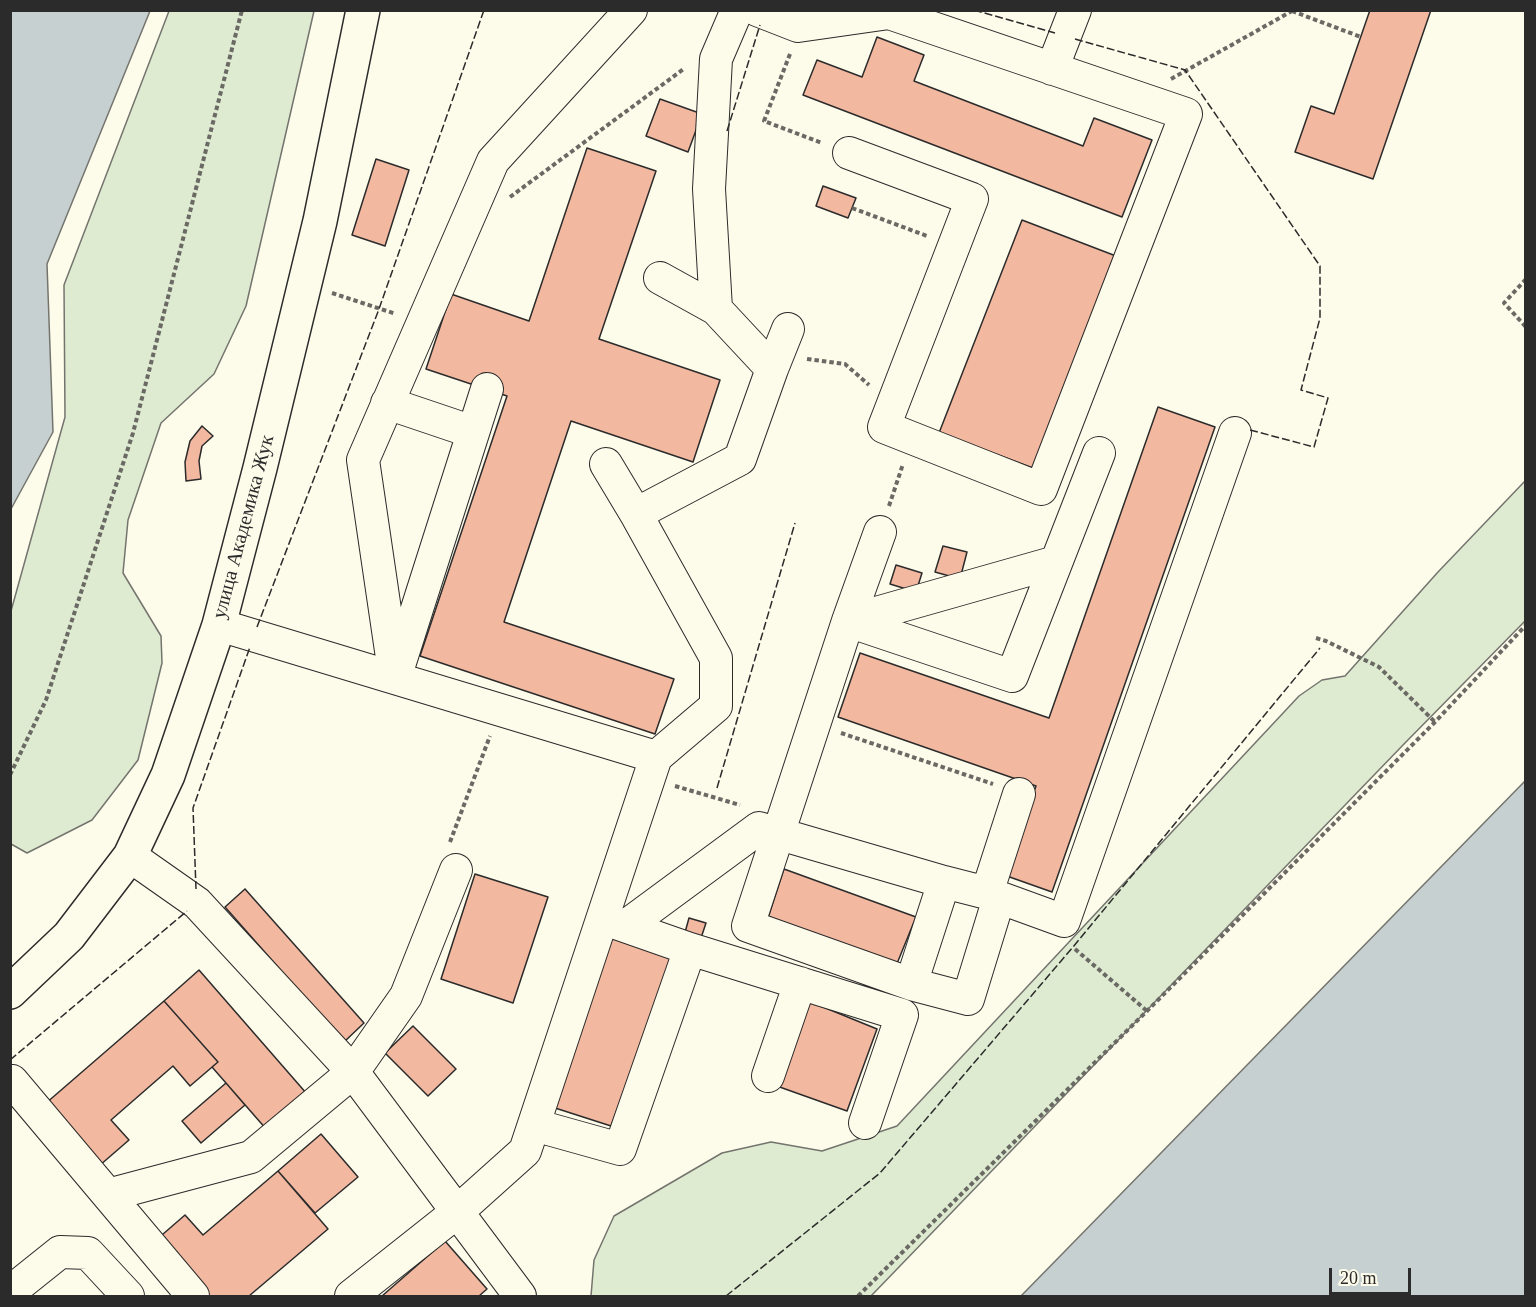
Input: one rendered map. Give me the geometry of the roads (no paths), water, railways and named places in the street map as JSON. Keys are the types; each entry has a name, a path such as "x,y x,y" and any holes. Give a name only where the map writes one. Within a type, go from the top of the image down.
{"main road":[{"name":"улица Академика Жук","path":"10,992 69,936 130,856 168,775 219,625 261,468 306,284 363,10"}],"lane":[{"path":"395,678 363,460 493,161 631,10"},
{"path":"716,309 709,189 716,59 737,10"},
{"path":"757,10 795,37 889,14 1186,114 1041,489"},
{"path":"1052,69 1075,10"},
{"path":"849,153 972,199 884,427 1079,504"},
{"path":"636,514 740,459 780,351 716,309 660,278"},
{"path":"395,678 487,389"},
{"path":"387,404 473,432"},
{"path":"614,922 759,828 782,825 1064,921 1235,433"},
{"path":"848,621 1012,676 1099,453"},
{"path":"351,1296 457,1212 525,1151 614,922 652,768 716,706 716,658 606,464"},
{"path":"880,531 848,621 748,926 911,984 968,999 1019,794"},
{"path":"848,621 1056,562"},
{"path":"219,625 499,710 652,768"},
{"path":"130,856 196,903 353,1072 520,1296"},
{"path":"108,1195 251,1157 353,1072 406,996 456,870"},
{"path":"911,984 944,882"},
{"path":"614,922 690,949 902,1016 865,1123"},
{"path":"534,1125 620,1149 690,949"},
{"path":"768,1076 800,983"},
{"path":"12,1081 193,1296"},
{"path":"10,1292 60,1252 88,1253 128,1296"}]}
